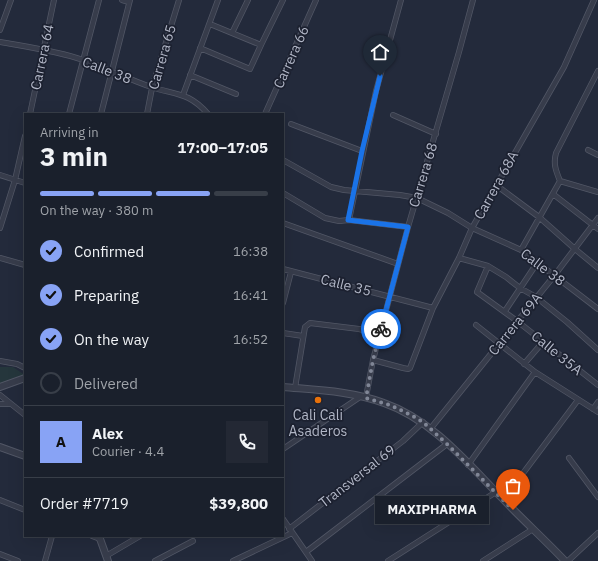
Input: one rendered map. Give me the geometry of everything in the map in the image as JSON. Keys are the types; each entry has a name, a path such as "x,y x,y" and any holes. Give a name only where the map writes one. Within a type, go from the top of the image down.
{"street":[{"path":"0,30 11,0"},
{"name":"Carrera 64","path":"30,113 54,0"},
{"path":"69,113 99,0"},
{"path":"100,113 130,1 122,0"},
{"name":"Carrera 65","path":"147,113 152,88 179,0"},
{"path":"184,95 218,0"},
{"path":"232,33 248,0"},
{"path":"200,48 250,70 284,0"},
{"name":"Carrera 66","path":"265,113 316,0"},
{"path":"348,220 376,91 401,0"},
{"name":"Carrera 68","path":"363,397 408,227 436,134 473,0"},
{"name":"Carrera 68A","path":"373,360 403,368 410,368 433,308 459,258 472,228 564,67 594,0"},
{"path":"210,24 261,45"},
{"name":"Calle 38","path":"0,42 44,50 83,60 152,88 184,95 201,106 207,113"},
{"path":"521,250 560,181 554,159 556,153 598,71"},
{"path":"190,75 236,94"},
{"path":"393,115 436,134"},
{"path":"291,124 362,151"},
{"path":"0,228 2,216 15,180 24,140"},
{"path":"588,150 598,155"},
{"name":"Calle 38","path":"284,161 331,186 354,191 417,198 448,213 472,228 521,250 598,309"},
{"path":"0,175 24,183"},
{"path":"560,181 598,192"},
{"path":"496,185 539,217 598,268"},
{"path":"284,194 325,218 339,221 348,220 408,227"},
{"path":"553,194 598,229"},
{"name":"Carrera 69A","path":"431,428 554,276 598,218"},
{"path":"284,223 398,264"},
{"path":"0,258 24,264"},
{"path":"459,258 488,266 506,277 520,288 536,297 598,350"},
{"path":"505,311 537,263"},
{"name":"Calle 35A","path":"488,266 477,292 505,311 598,385"},
{"name":"Calle 35","path":"284,269 433,308"},
{"path":"284,299 291,272"},
{"path":"295,388 305,326 310,323 359,329 379,334"},
{"path":"476,325 535,372 598,412"},
{"path":"284,333 303,336"},
{"path":"524,364 543,342"},
{"path":"0,361 12,363 24,368"},
{"path":"468,465 535,372"},
{"path":"0,387 24,378"},
{"path":"284,387 327,390 363,397 390,405 423,422 431,428 566,561 598,532"},
{"path":"0,395 24,414"},
{"path":"284,448 363,397"},
{"path":"503,500 578,400"},
{"path":"593,409 598,402"},
{"path":"0,404 11,404"},
{"name":"Transversal 69","path":"289,529 403,440 423,422"},
{"path":"306,552 447,444"},
{"path":"0,447 24,456"},
{"path":"569,458 598,497"},
{"path":"388,561 496,492"},
{"path":"0,500 24,510"},
{"path":"284,521 312,561"},
{"path":"483,561 533,529"},
{"path":"284,537 292,533"},
{"path":"45,561 52,537"},
{"path":"99,537 107,558 138,537"},
{"path":"233,561 284,537"},
{"path":"155,561 193,541"},
{"path":"0,554 18,561"}],"shaded area":[{"path":"0,367 13,367 24,374 24,375 0,385"}],"way so far":[{"path":"381,329 373,360 366,398 384,402 411,415 431,428 513,510"}],"place":[{"name":"Cali Cali Asaderos","path":"318,400"},
{"name":"MAXIPHARMA","path":"513,510"}],"route":[{"path":"380,76 362,151 348,220 408,227 381,329"}]}
